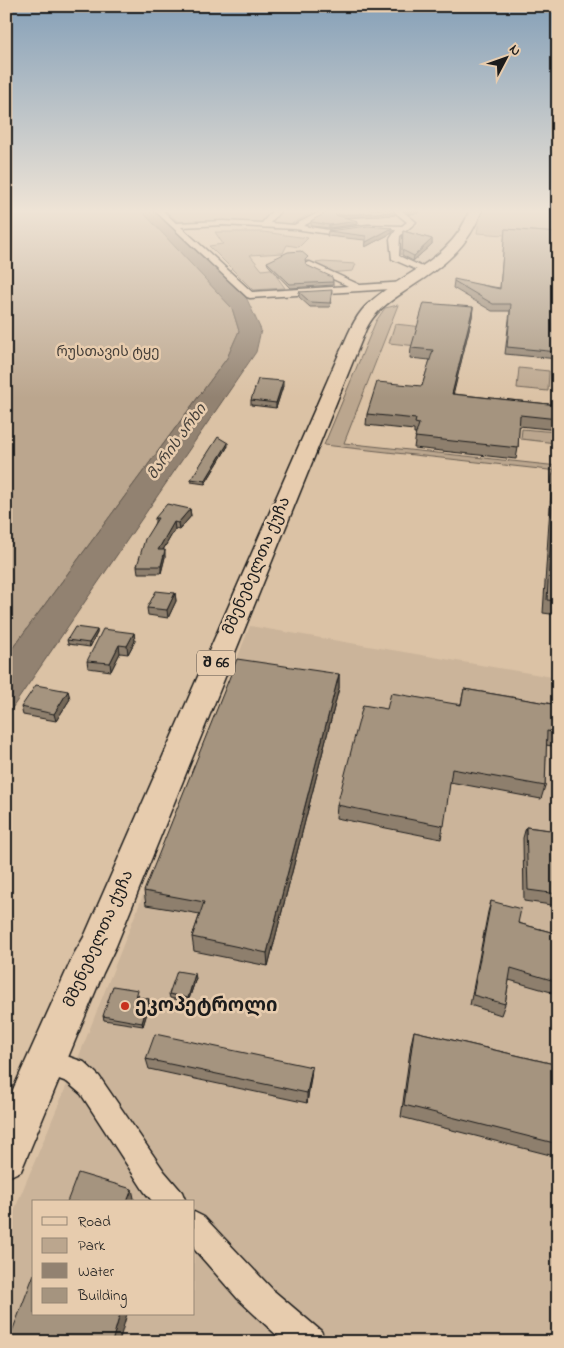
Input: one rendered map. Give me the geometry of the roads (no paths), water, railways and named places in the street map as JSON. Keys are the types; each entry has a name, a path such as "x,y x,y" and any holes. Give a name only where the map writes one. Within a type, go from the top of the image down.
{"main road":[{"name":"მშენებელთა ქუჩა","path":"6,1156 102,937 347,354 371,309 423,272"}],"street":[{"path":"225,272 250,295 358,287 416,278"},
{"path":"325,272 358,287"},
{"path":"410,272 416,278"},
{"path":"46,1062 75,1071 90,1085 154,1181 170,1200"},
{"path":"195,1227 232,1270 284,1323 310,1342"}],"water":[{"name":"მარის არხი","path":"198,272 220,272 246,297 261,330 256,352 6,717 6,657 227,358 239,331 232,308"}],"place":[{"name":"ეკოპეტროლი","path":"125,1006"}],"park label":[{"name":"რუსთავის ტყე","path":"108,352"}]}
